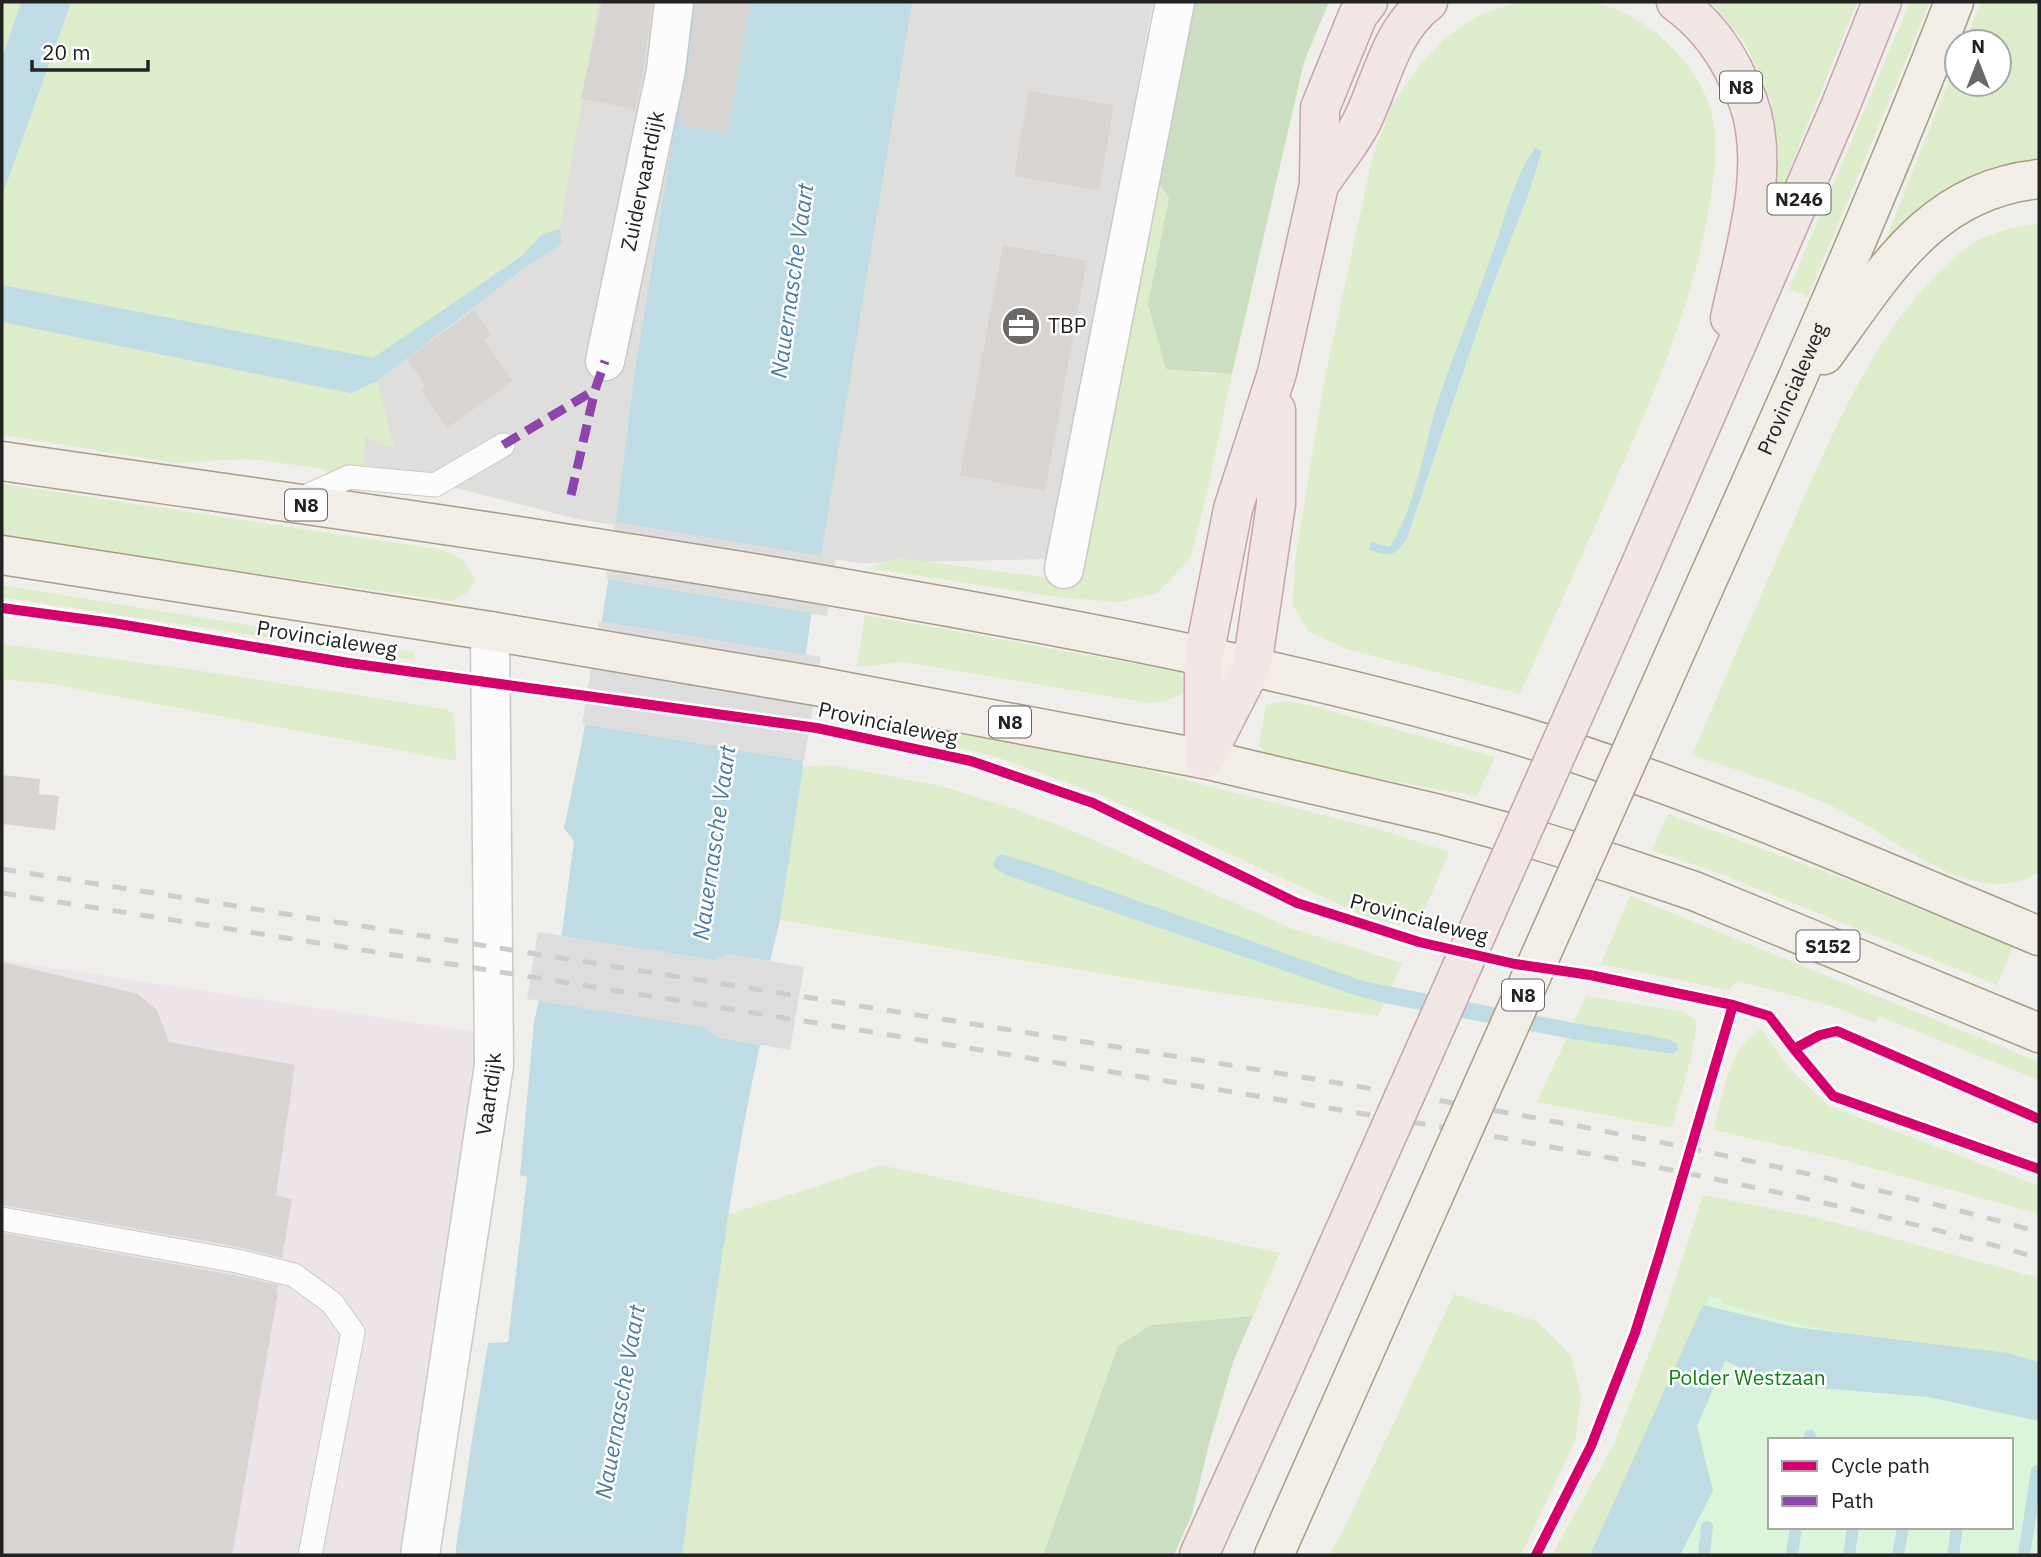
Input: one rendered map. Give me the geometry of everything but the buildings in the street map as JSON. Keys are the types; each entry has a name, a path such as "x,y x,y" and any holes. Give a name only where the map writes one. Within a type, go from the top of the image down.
{"highway":[{"path":"1204,759 1204,656 1233,509 1276,373 1319,185 1320,108 1358,15 1368,2"},
{"path":"1319,185 1362,122 1384,64 1398,37 1418,9 1428,2"},
{"name":"N8","path":"1676,2 1695,16 1724,52 1748,102 1756,143 1756,194 1714,396"},
{"name":"Provincialeweg","path":"1199,1555 1636,575 1840,107 1882,2"},
{"path":"1204,759 1252,666 1276,504 1276,373"}],"main road":[{"name":"Provincialeweg","path":"1274,1555 1784,410 1954,2"},
{"name":"N8","path":"1784,410 1896,257 1917,235 1958,206 1977,197 2021,181 2039,179"},
{"name":"N8","path":"2,460 611,550 832,586 1108,635 1252,666 1498,729 1617,769 1767,823 2039,936"},
{"name":"Provincialeweg","path":"2,555 490,631 816,686 1204,759 1439,814 1536,840 1693,891 2039,1033"}],"street":[{"name":"Zuidervaartdijk","path":"605,361 666,70 674,2"},
{"path":"1064,569 1175,2"},
{"name":"Vaartdijk","path":"420,1555 494,1065 490,631"}],"lane":[{"path":"292,503 349,477 435,485 503,445"},
{"path":"2,1219 237,1261 294,1275 332,1303 353,1332 310,1555"}],"shaded area":[{"path":"2,2 1153,2 1049,559 859,563 577,519 2,372"},
{"path":"2,960 482,1033 404,1555 2,1555"}],"green space":[{"path":"2,2 21,2 2,59"},
{"path":"71,2 599,2 560,229 542,234 522,256 373,358 2,285 2,196"},
{"path":"1185,2 1329,2 1304,62 1232,374 1166,369 1148,304 1169,198 1154,177"},
{"path":"1518,2 1587,2 1626,14 1644,25 1662,38 1692,71 1710,107 1715,129 1711,196 1693,279 1681,319 1634,438 1520,694 1347,649 1309,632 1293,606 1295,561 1325,377 1373,155 1392,105 1420,65 1447,36 1479,15"},
{"path":"1710,2 1857,2 1778,198 1774,196 1778,153 1771,100 1745,43"},
{"path":"1910,2 1930,2 1808,296 1789,289"},
{"path":"1981,2 2039,2 2039,162 1969,180 1929,201 1885,241 1943,96 2013,98 2013,28 1971,28"},
{"path":"1154,177 1169,198 1148,304 1202,374 1232,374 1190,559 1157,593 1120,602 1064,598 868,568 899,558 1078,582"},
{"path":"2039,224 2039,873 2019,881 1996,884 1948,872 1817,799 1692,755 1830,440 1866,370 1887,337 1935,276 1965,249 1981,239 2001,232"},
{"path":"2,322 350,393 377,381 394,448 365,437 363,489 320,468 248,459 175,463 2,435"},
{"path":"2,484 437,549 461,559 475,581 466,594 451,601 2,537"},
{"path":"2,585 413,652 415,660 2,597"},
{"path":"865,615 1181,672 1184,693 1167,701 1148,703 904,662 857,667"},
{"path":"2,644 188,669 446,709 454,714 456,761 52,684 2,679"},
{"path":"1284,701 1312,706 1495,757 1477,796 1279,761 1259,746 1266,705"},
{"path":"839,711 1114,762 1379,829 1449,852 1417,928 1371,919 1108,798 997,757 840,720"},
{"path":"832,765 941,786 1015,809 1071,830 1293,929 1402,963 1392,986 1387,988 1004,855 1006,875 1384,1003 1378,1016 1202,990 780,920 803,767"},
{"path":"1668,814 1852,882 2013,946 1997,985 1713,871 1652,850"},
{"path":"1630,896 2039,1062 2039,1080 1879,1016 1876,1023 1829,1005 1737,981 1728,990 1601,964"},
{"path":"1586,996 1684,1012 1697,1021 1692,1054 1672,1128 1537,1102"},
{"path":"1761,1029 1789,1068 1829,1106 2039,1186 2039,1214 1832,1157 1714,1130 1734,1060 1750,1037"},
{"path":"881,1165 1280,1253 1253,1316 1151,1325 1118,1346 1043,1555 682,1555 727,1215"},
{"path":"1703,1195 1814,1217 2039,1278 2039,1362 2008,1353 1640,1448 1590,1555 1552,1555 1615,1442 1667,1306"},
{"path":"1454,1294 1536,1321 1571,1355 1581,1396 1575,1441 1521,1555 1329,1555 1345,1527"},
{"name":"Polder Westzaan","path":"1710,1296 1723,1300 1722,1304 1801,1325 2039,1366 2039,1555 1604,1555"},
{"path":"1253,1316 1233,1362 1192,1514 1174,1555 1043,1555 1118,1346 1151,1325"}],"water":[{"path":"21,2 71,2 2,196 2,59"},
{"name":"Nauernasche Vaart","path":"695,2 912,2 812,610 798,710 803,767 780,920 770,961 727,954 716,1037 760,1045 725,1235 682,1555 455,1555 488,1343 508,1342 527,1177 520,1175 534,1022 562,933 574,841 564,828 583,737 609,576 635,370"},
{"path":"1535,148 1542,151 1527,198 1492,287 1407,538 1399,549 1391,554 1369,550 1371,542 1390,547 1399,532 1417,481 1449,369 1488,267 1516,183"},
{"path":"560,229 562,244 527,266 377,381 351,393 2,322 2,285 373,358 522,256 542,234"},
{"path":"999,855 1040,866 1363,981 1647,1035 1670,1040 1677,1044 1678,1049 1674,1054 1572,1039 1358,996 1006,875 994,867 993,863"},
{"path":"1703,1305 1794,1327 2008,1353 2039,1362 2039,1421 1928,1397 1780,1385 1725,1361 1697,1426 1713,1491 1680,1555 1590,1555"}],"pier":[{"path":"615,522 836,558 827,616 606,579"},
{"path":"599,621 821,657 804,761 582,724"},
{"path":"538,932 715,960 727,954 804,967 790,1050 716,1037 703,1027 527,999"}],"waterway":[{"path":"2024,1555 2037,1471"},
{"path":"1704,1555 1707,1527"},
{"path":"1792,1555 1796,1529"},
{"path":"1849,1555 1853,1529"},
{"path":"1898,1555 1903,1529"},
{"path":"1953,1555 1957,1529"}],"railway":[{"path":"2,869 1410,1095 1789,1170 2039,1232"},
{"path":"2,893 857,1030 1481,1134 1817,1201 2039,1258"}],"marked path":[{"path":"503,445 595,390 605,361"},
{"path":"571,495 595,390"}],"cycle path":[{"path":"2,608 113,623 349,663 817,728 971,761 1093,803 1297,903 1419,942 1515,964 1590,975 1733,1005 1769,1016 1833,1096 2039,1169"},
{"path":"1536,1555 1591,1446 1635,1333 1733,1005"},
{"path":"1794,1049 1820,1035 1837,1031 2039,1119"}],"place":[{"name":"TBP","path":"1021,326"}]}
